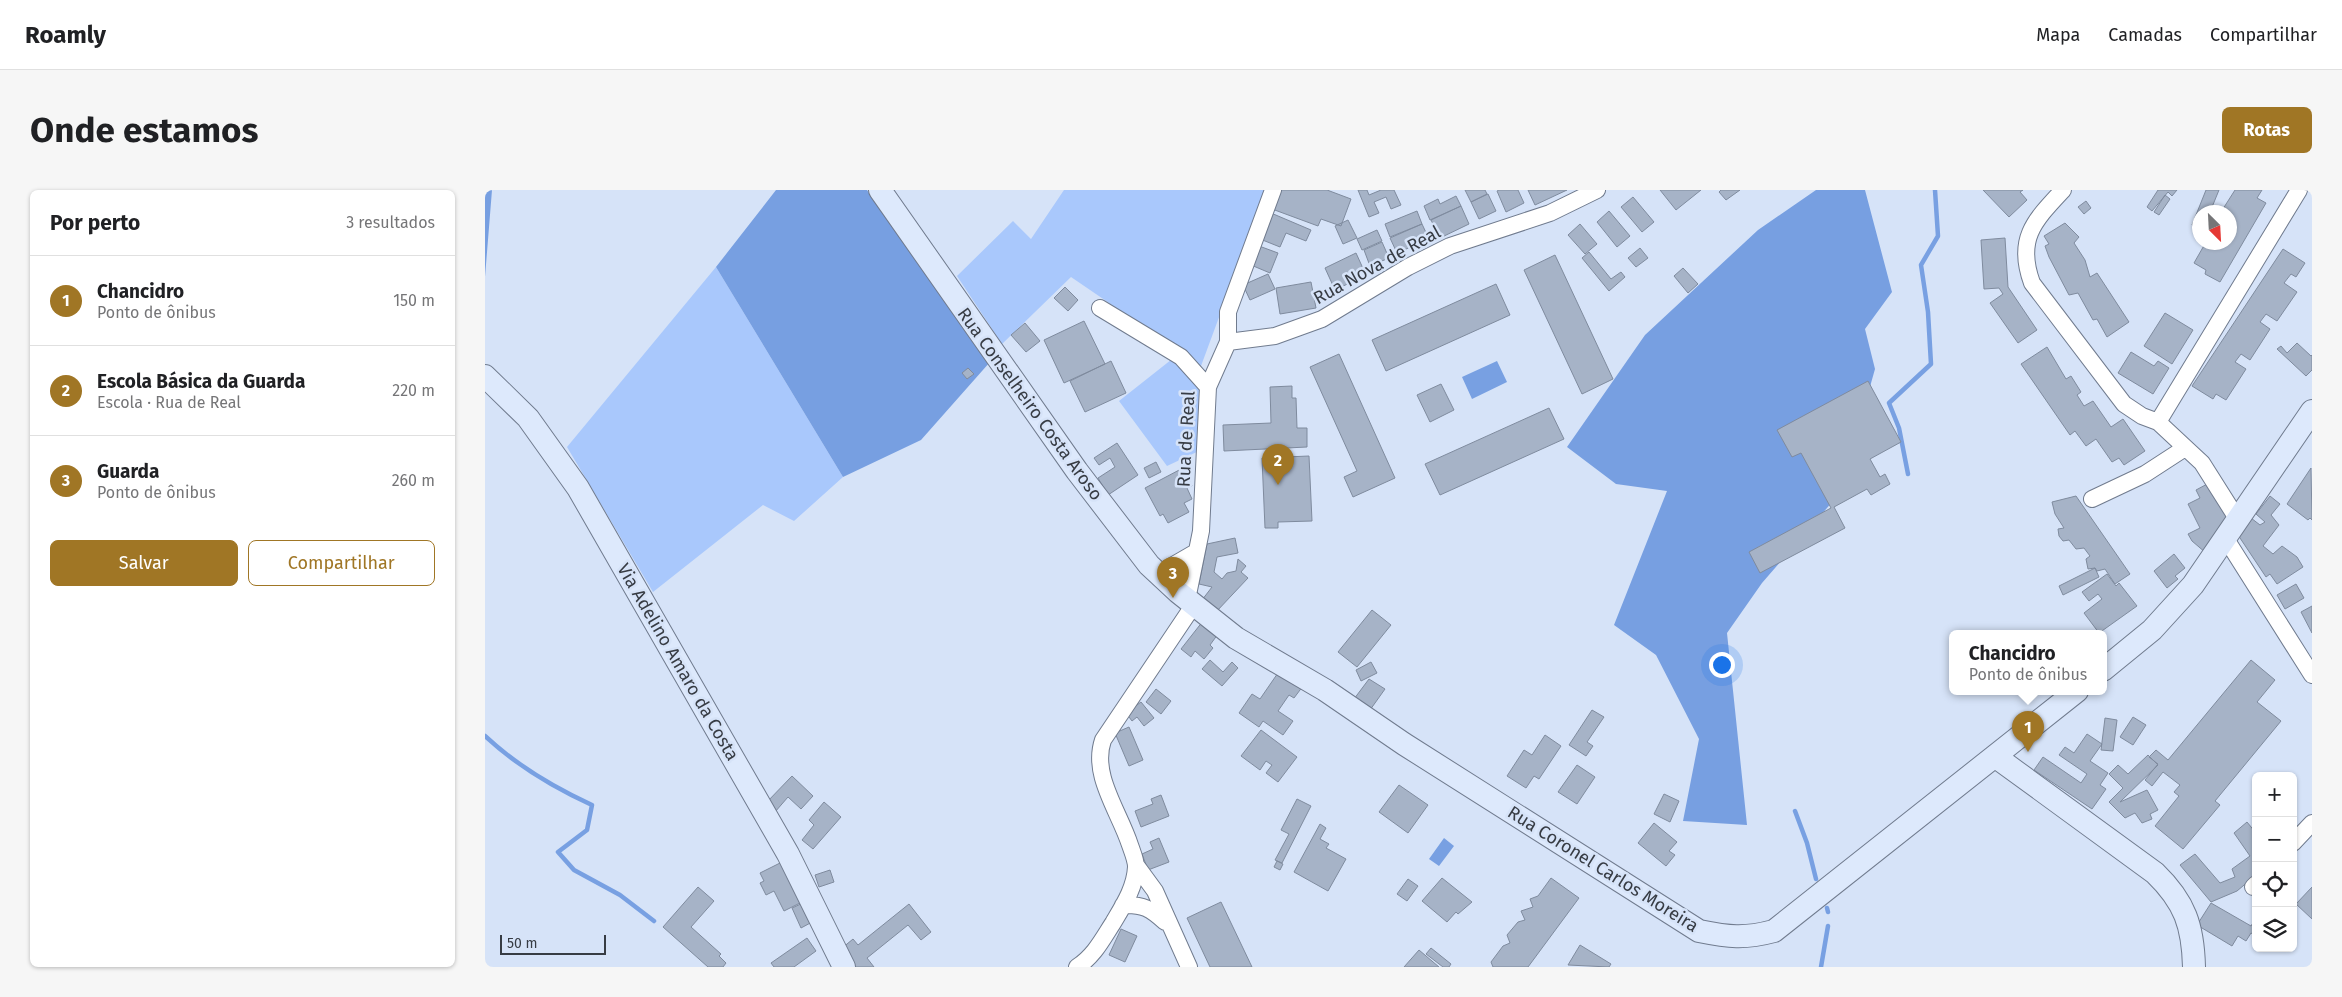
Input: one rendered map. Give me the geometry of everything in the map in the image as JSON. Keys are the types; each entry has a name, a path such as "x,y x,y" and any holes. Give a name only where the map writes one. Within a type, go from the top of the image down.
{"main road":[{"name":"Rua Conselheiro Costa Aroso","path":"880,190 1077,471 1126,536 1158,574 1189,602"},
{"name":"Via Adelino Amaro da Costa","path":"485,376 528,418 578,488 788,854 838,965"},
{"path":"2107,667 2152,630 2193,585 2312,411"},
{"name":"Rua Coronel Carlos Moreira","path":"1189,602 1236,638 1325,690 1404,744 1679,919 1699,931 1723,936 1750,937 1774,930 1996,757 2072,695"},
{"path":"1996,757 2155,873 2169,887 2184,910 2194,967"}],"street":[{"name":"Rua de Real","path":"1136,865 1126,832 1099,766 1099,750 1103,740 1189,602 1189,590 1201,532 1207,387 1228,342 1227,312 1273,190"},
{"name":"Rua Nova de Real","path":"1228,342 1275,336 1322,319 1408,267 1450,246 1550,213 1597,190"},
{"path":"2063,190 2037,218 2029,234 2025,250 2026,266 2032,283 2124,404 2141,416 2158,422 2202,463 2232,530 2312,675"},
{"path":"2158,422 2299,190"},
{"path":"1100,308 1181,357 1207,387"},
{"path":"2092,499 2145,474 2185,448"},
{"path":"1158,574 1196,552"},
{"path":"2297,839 2312,823"},
{"path":"1077,967 1095,952 1123,905 1133,884 1136,865"},
{"path":"1136,865 1155,891 1189,967"},
{"path":"1123,905 1139,904 1151,908 1171,927"}],"shaded area":[{"path":"485,190 492,190 485,277"},
{"path":"776,190 867,190 990,362 921,440 843,477 716,267"},
{"path":"1064,190 1266,190 1201,366 1201,450 1167,466 1119,401 1181,352 1071,277 1002,344 957,276 1013,221 1031,239"},
{"path":"1816,190 1865,190 1892,292 1865,329 1875,369 1840,493 1762,583 1727,633 1747,825 1683,821 1699,739 1656,655 1614,625 1667,491 1616,484 1567,447 1645,335 1758,230"},
{"path":"716,267 843,477 794,521 763,505 653,592 567,447"},
{"path":"1497,361 1507,382 1472,399 1462,377"},
{"path":"1444,838 1454,846 1439,866 1429,859"}],"building":[{"path":"1279,190 1327,190 1351,199 1341,226 1321,219 1318,226 1272,209"},
{"path":"1358,190 1367,190 1369,195 1381,190 1394,190 1401,205 1391,209 1386,197 1374,202 1379,213 1369,217"},
{"path":"1465,190 1485,190 1487,194 1471,202"},
{"path":"1518,190 1524,203 1506,212 1497,191"},
{"path":"1528,190 1567,190 1535,205"},
{"path":"1660,190 1701,190 1676,210"},
{"path":"1721,190 1740,190 1726,200 1719,192"},
{"path":"1983,190 2023,190 2020,192 2027,200 2009,217"},
{"path":"2158,190 2177,190 2172,196 2168,192 2152,211 2147,207"},
{"path":"2206,190 2219,190 2213,205 2200,205"},
{"path":"2235,190 2262,190 2257,198 2266,203 2220,282 2205,274 2206,270 2194,263 2201,250 2237,250 2237,205 2225,205"},
{"path":"1488,194 1496,211 1479,219 1471,202"},
{"path":"2165,195 2170,199 2159,215 2154,212"},
{"path":"1456,196 1461,206 1430,220 1424,206 1438,199 1440,204"},
{"path":"1633,197 1654,222 1642,232 1621,207"},
{"path":"2086,201 2091,208 2084,214 2078,207"},
{"path":"1461,206 1469,224 1440,238 1431,220"},
{"path":"1417,211 1422,224 1390,237 1385,224"},
{"path":"1609,211 1630,236 1617,247 1597,222"},
{"path":"1271,213 1311,230 1306,241 1286,233 1280,247 1260,239"},
{"path":"1348,220 1357,238 1343,244 1335,226"},
{"path":"2065,223 2079,237 2074,243 2085,260 2090,277 2097,273 2129,322 2107,337 2097,319 2093,320 2078,293 2069,295 2049,257 2045,246 2049,244 2044,236"},
{"path":"1422,224 1429,239 1397,253 1390,238"},
{"path":"1580,224 1597,244 1585,254 1568,235"},
{"path":"1377,230 1382,241 1362,250 1357,239"},
{"path":"2005,238 2008,287 2037,330 2018,343 1990,303 2003,294 1999,288 1984,289 1981,240"},
{"path":"1382,242 1389,258 1370,266 1364,250"},
{"path":"1259,246 1278,253 1270,273 1251,265"},
{"path":"1640,248 1648,258 1636,267 1628,258"},
{"path":"2283,249 2305,263 2296,277 2291,274 2284,283 2297,292 2277,321 2266,314 2260,322 2270,329 2250,360 2241,354 2235,362 2246,369 2226,400 2216,394 2213,399 2192,386"},
{"path":"1589,252 1611,279 1621,272 1625,277 1609,291 1582,258"},
{"path":"1356,253 1366,275 1335,290 1325,268"},
{"path":"1555,255 1613,379 1582,394 1524,270"},
{"path":"1683,268 1698,284 1688,293 1674,276"},
{"path":"1268,274 1275,289 1250,300 1243,285"},
{"path":"1311,282 1316,308 1280,314 1276,288"},
{"path":"1496,284 1510,315 1386,371 1372,340"},
{"path":"1065,287 1078,300 1068,311 1054,298"},
{"path":"2165,313 2193,330 2172,364 2144,346"},
{"path":"1084,321 1105,364 1064,383 1044,340"},
{"path":"1025,323 1040,341 1026,352 1011,335"},
{"path":"2297,343 2312,355 2312,370 2306,376 2277,349 2281,346 2287,353"},
{"path":"2047,347 2066,379 2071,376 2081,392 2077,395 2084,406 2093,401 2111,427 2123,419 2145,451 2124,465 2119,458 2112,462 2096,439 2086,446 2075,431 2070,435 2021,364"},
{"path":"2131,352 2154,366 2158,361 2169,368 2153,394 2118,373"},
{"path":"1339,354 1395,478 1353,497 1344,477 1357,471 1310,367"},
{"path":"1111,361 1126,393 1085,412 1070,381"},
{"path":"968,368 974,374 967,379 962,373"},
{"path":"1868,381 1901,442 1870,459 1880,477 1885,474 1890,484 1871,495 1867,489 1834,507 1845,528 1760,573 1749,552 1831,508 1801,453 1792,457 1777,430"},
{"path":"1441,384 1454,410 1430,422 1417,395"},
{"path":"1292,386 1292,398 1296,398 1297,428 1307,428 1307,447 1224,451 1223,425 1271,423 1270,387"},
{"path":"1549,408 1564,439 1440,495 1425,464"},
{"path":"1117,443 1138,475 1108,495 1098,478 1115,467 1110,458 1099,465 1094,458"},
{"path":"1309,456 1312,521 1278,522 1278,528 1265,528 1262,458"},
{"path":"1156,462 1161,472 1149,478 1144,468"},
{"path":"1183,468 1192,486 1187,488 1192,499 1184,503 1189,512 1168,523 1163,514 1160,516 1145,488"},
{"path":"2311,468 2312,520 2310,518 2308,520 2287,504"},
{"path":"2211,482 2232,523 2206,553 2192,541 2188,534 2200,528 2188,504 2200,498 2196,490"},
{"path":"2076,496 2130,574 2115,584 2105,569 2097,571 2095,568 2088,569 2086,559 2090,556 2084,548 2076,549 2069,540 2063,541 2059,536 2058,529 2064,528 2055,514 2052,502"},
{"path":"2270,496 2280,504 2271,515 2279,525 2263,546 2273,554 2282,546 2297,557 2303,567 2277,584 2270,574 2266,577 2238,535 2251,518 2260,525 2265,522 2256,514"},
{"path":"1235,538 1238,553 1217,557 1214,572 1222,579 1227,573 1236,571 1238,559 1246,566 1241,572 1248,578 1216,612 1202,600 1212,587 1199,584 1207,544"},
{"path":"2174,554 2185,568 2175,576 2178,579 2167,588 2154,571"},
{"path":"2095,568 2099,577 2063,595 2059,586"},
{"path":"2107,574 2116,586 2119,583 2137,606 2103,630 2097,630 2084,613 2102,599 2098,594 2089,601 2082,592"},
{"path":"2296,584 2304,598 2285,609 2277,595"},
{"path":"2312,606 2312,633 2301,612"},
{"path":"1372,610 1391,625 1357,667 1338,652"},
{"path":"1203,621 1218,634 1210,645 1213,648 1204,659 1195,651 1191,657 1181,649"},
{"path":"1210,660 1223,672 1232,662 1238,668 1222,686 1202,669"},
{"path":"2251,660 2275,680 2257,702 2281,721 2215,801 2220,805 2183,849 2155,826 2179,796 2174,792 2180,785 2163,772 2152,786 2145,780 2158,764 2149,757 2156,750 2168,760"},
{"path":"1371,662 1377,673 1361,681 1356,670"},
{"path":"1280,670 1303,686 1294,698 1289,695 1278,711 1293,721 1283,735 1263,721 1259,727 1239,713 1252,694 1260,699"},
{"path":"1369,679 1385,689 1370,710 1354,699"},
{"path":"1156,689 1171,701 1161,714 1146,702"},
{"path":"1141,702 1154,718 1144,726 1137,717 1132,721 1126,713"},
{"path":"1592,710 1604,717 1587,742 1593,746 1586,756 1569,745"},
{"path":"2133,717 2146,725 2133,745 2120,737"},
{"path":"2105,718 2117,720 2113,751 2101,750"},
{"path":"1129,727 1143,760 1129,766 1115,733"},
{"path":"1261,730 1297,757 1278,782 1266,773 1272,765 1266,761 1260,770 1241,756"},
{"path":"2087,734 2102,744 2090,761 2108,773 2100,785 2106,789 2092,809 2034,770 2043,757 2081,783 2087,774 2059,755 2065,747 2074,753"},
{"path":"1545,735 1561,746 1539,779 1534,776 1526,788 1507,776 1524,750 1532,755"},
{"path":"2148,755 2158,765 2120,802 2147,790 2158,810 2150,814 2152,819 2142,823 2135,813 2125,818 2109,802 2123,788 2109,774 2118,765 2128,774"},
{"path":"1577,765 1595,777 1577,804 1558,792"},
{"path":"792,776 813,796 801,809 788,797 775,812 766,803"},
{"path":"1399,785 1428,805 1408,833 1379,812"},
{"path":"1664,794 1679,801 1670,822 1654,814"},
{"path":"1161,795 1169,816 1141,827 1135,811 1153,804 1151,799"},
{"path":"1297,799 1311,806 1282,863 1275,860 1289,834 1281,830"},
{"path":"824,802 841,817 813,849 802,840 814,825 809,820"},
{"path":"2247,822 2252,828 2252,878 2237,891 2211,902 2180,865 2195,854 2220,883 2235,877 2232,869 2250,856 2234,833"},
{"path":"1654,823 1677,842 1669,851 1675,855 1666,866 1638,843"},
{"path":"1320,824 1326,828 1320,839 1329,844 1326,848 1346,859 1328,891 1294,872"},
{"path":"1159,838 1169,862 1148,870 1142,854 1153,849 1150,842"},
{"path":"784,861 804,901 784,911 774,891 766,895 760,883 764,881 760,873"},
{"path":"1277,861 1283,864 1280,870 1274,867"},
{"path":"830,870 834,882 819,887 815,875"},
{"path":"1442,878 1472,902 1458,914 1456,912 1447,922 1422,901"},
{"path":"1551,878 1579,898 1528,967 1493,967 1491,962 1503,946 1510,943 1507,935 1518,922 1525,920 1521,911 1533,907 1530,899 1538,896"},
{"path":"1408,879 1418,886 1407,901 1397,894"},
{"path":"698,887 714,901 691,927 721,954 719,956 726,963 723,967 708,967 663,927"},
{"path":"2312,887 2312,919 2297,905"},
{"path":"805,902 814,921 801,928 792,908"},
{"path":"1221,902 1252,967 1210,967 1187,918"},
{"path":"2211,903 2251,926 2252,924 2252,934 2246,941 2238,936 2232,946 2197,925"},
{"path":"909,904 931,932 921,940 908,925 867,958 874,967 855,967 841,949 853,939 858,945"},
{"path":"1121,929 1137,936 1125,962 1109,955"},
{"path":"807,938 816,951 794,967 774,967 771,963"},
{"path":"1580,945 1611,964 1609,967 1568,965"},
{"path":"1431,948 1451,964 1449,967 1443,967 1426,954"},
{"path":"1419,950 1439,967 1404,967"}],"waterway":[{"path":"1908,474 1899,428 1889,403 1931,364 1928,312 1921,265 1938,236 1935,190"},
{"path":"485,736 536,775 592,805 587,830 558,852 574,870 620,895 654,921"},
{"path":"1795,811 1807,843 1816,879"},
{"path":"1827,908 1828,912"},
{"path":"1821,967 1828,926"}],"place":[{"name":"Escola Básica da Guarda","path":"1278,485"},
{"name":"Guarda","path":"1173,598"},
{"name":"Chancidro","path":"2028,752"}]}
